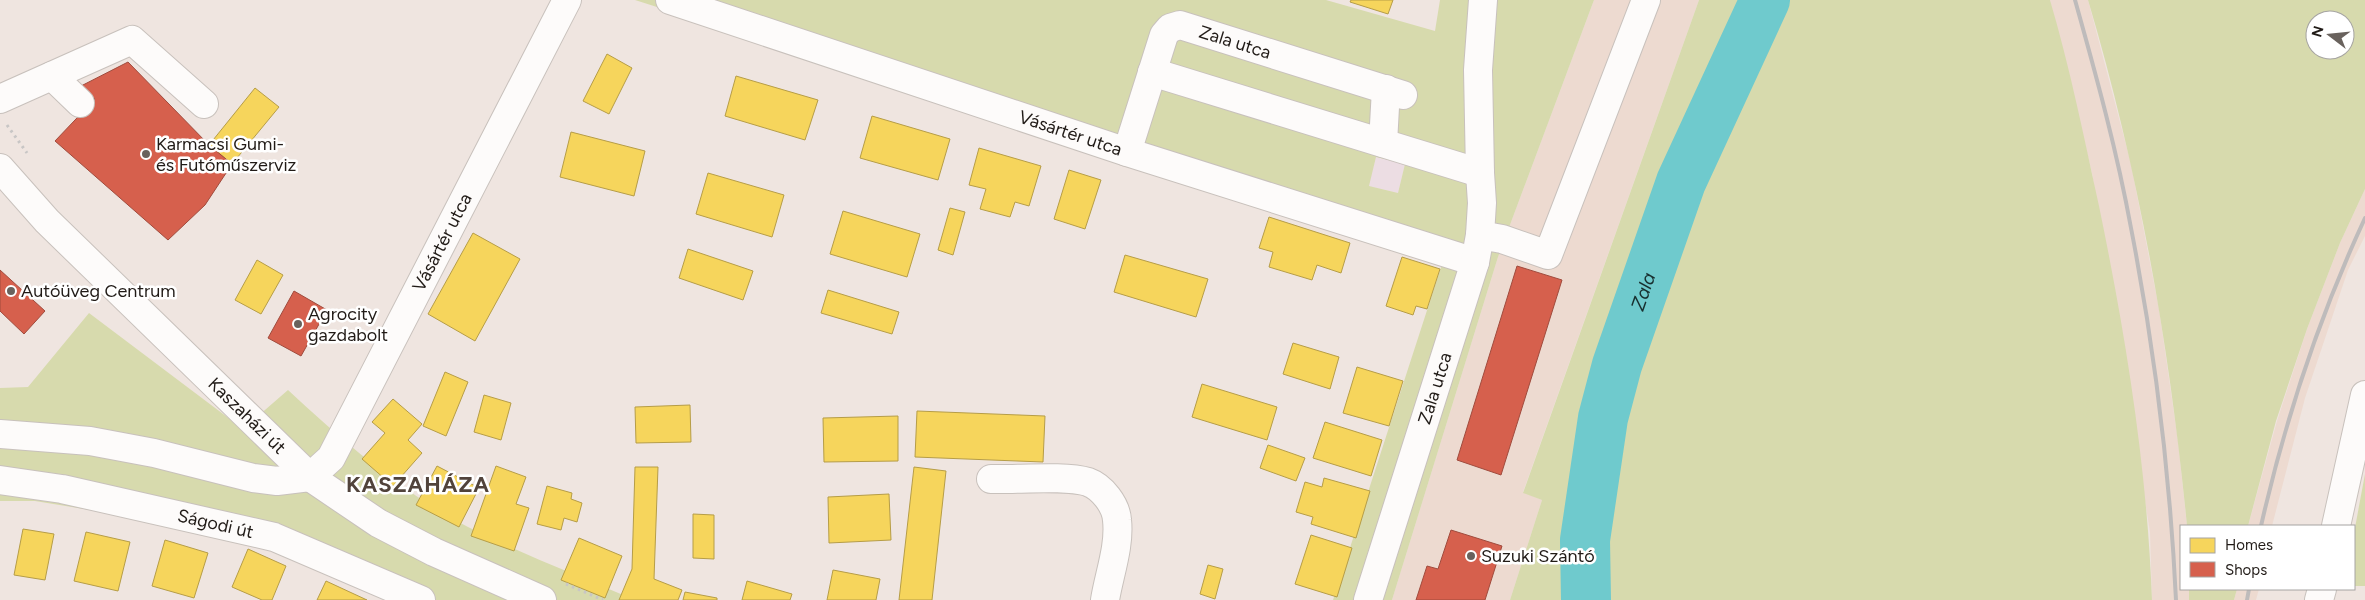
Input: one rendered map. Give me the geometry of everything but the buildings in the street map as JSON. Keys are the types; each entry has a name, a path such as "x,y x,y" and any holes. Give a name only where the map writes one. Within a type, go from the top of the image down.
{"street":[{"name":"Vásártér utca","path":"310,477 331,458 567,0"},
{"name":"Vásártér utca","path":"670,0 1127,152 1475,262"},
{"name":"Zala utca","path":"1368,600 1475,262 1480,235 1482,203 1478,70 1483,0"},
{"path":"1480,235 1502,239 1548,255 1646,0"},
{"name":"Zala utca","path":"1127,152 1164,35 1170,28 1180,25 1394,92 1383,142"},
{"path":"0,99 132,40 204,104"},
{"path":"1152,72 1480,173"},
{"path":"52,76 80,103"},
{"name":"Kaszaházi út","path":"0,168 47,221 310,477 378,523 434,552 542,600"},
{"path":"2336,525 2365,395"},
{"path":"0,434 90,441 154,453 253,478 277,481 310,477"},
{"path":"991,479 1070,480 1088,482 1100,489 1110,503 1117,519 1116,542 1104,600"},
{"name":"Ságodi út","path":"0,480 62,489 274,537 421,600"}],"shaded area":[{"path":"1594,0 1699,0 1523,492 1542,500 1510,600 1392,600 1498,257"},
{"path":"2050,0 2088,0 2131,164 2159,309 2178,441 2187,525 2180,525 2180,590 2189,590 2189,600 2152,600 2150,532 2092,173"},
{"path":"1376,157 1405,164 1398,193 1368,186"},
{"path":"2365,189 2365,236 2348,270 2305,398 2272,525 2248,525 2277,421 2307,329 2340,243"},
{"path":"2237,590 2259,590 2256,600 2234,600"}],"green space":[{"path":"635,0 1326,0 1435,31 1440,0 1594,0 1498,257 1392,600 1333,600 1444,258","holes":["1376,157 1405,164 1398,193 1369,186"]},
{"path":"1699,0 2050,0 2088,154 2118,304 2140,451 2152,600 1510,600 1542,500 1523,493"},
{"path":"2088,0 2365,0 2365,189 2340,243 2307,329 2276,421 2248,525 2187,525 2172,393 2162,326 2123,129"},
{"path":"89,313 243,429 288,390 330,428 396,482 443,513 509,546 635,600 398,600 322,568 232,537 164,522 35,501 0,501 0,388 28,387"},
{"path":"2365,474 2365,586 2355,586 2355,528"},
{"path":"2189,590 2237,590 2234,600 2189,600"}],"waterway":[{"name":"Zala","path":"1586,600 1585,540 1603,418 1617,365 1681,182 1765,0"}],"railway":[{"path":"2075,0 2113,142 2140,274 2160,413 2170,506 2176,600"},
{"path":"2261,525 2270,486 2305,369 2348,255 2365,218"},
{"path":"2247,600 2249,590"}],"place":[{"name":"Karmacsi Gumi- és Futóműszerviz","path":"146,154"},
{"name":"Autóüveg Centrum","path":"11,291"},
{"name":"Agrocity gazdabolt","path":"298,324"},
{"name":"Suzuki Szántó","path":"1471,556"}],"district":[{"name":"KASZAHÁZA","path":"418,484"}]}
